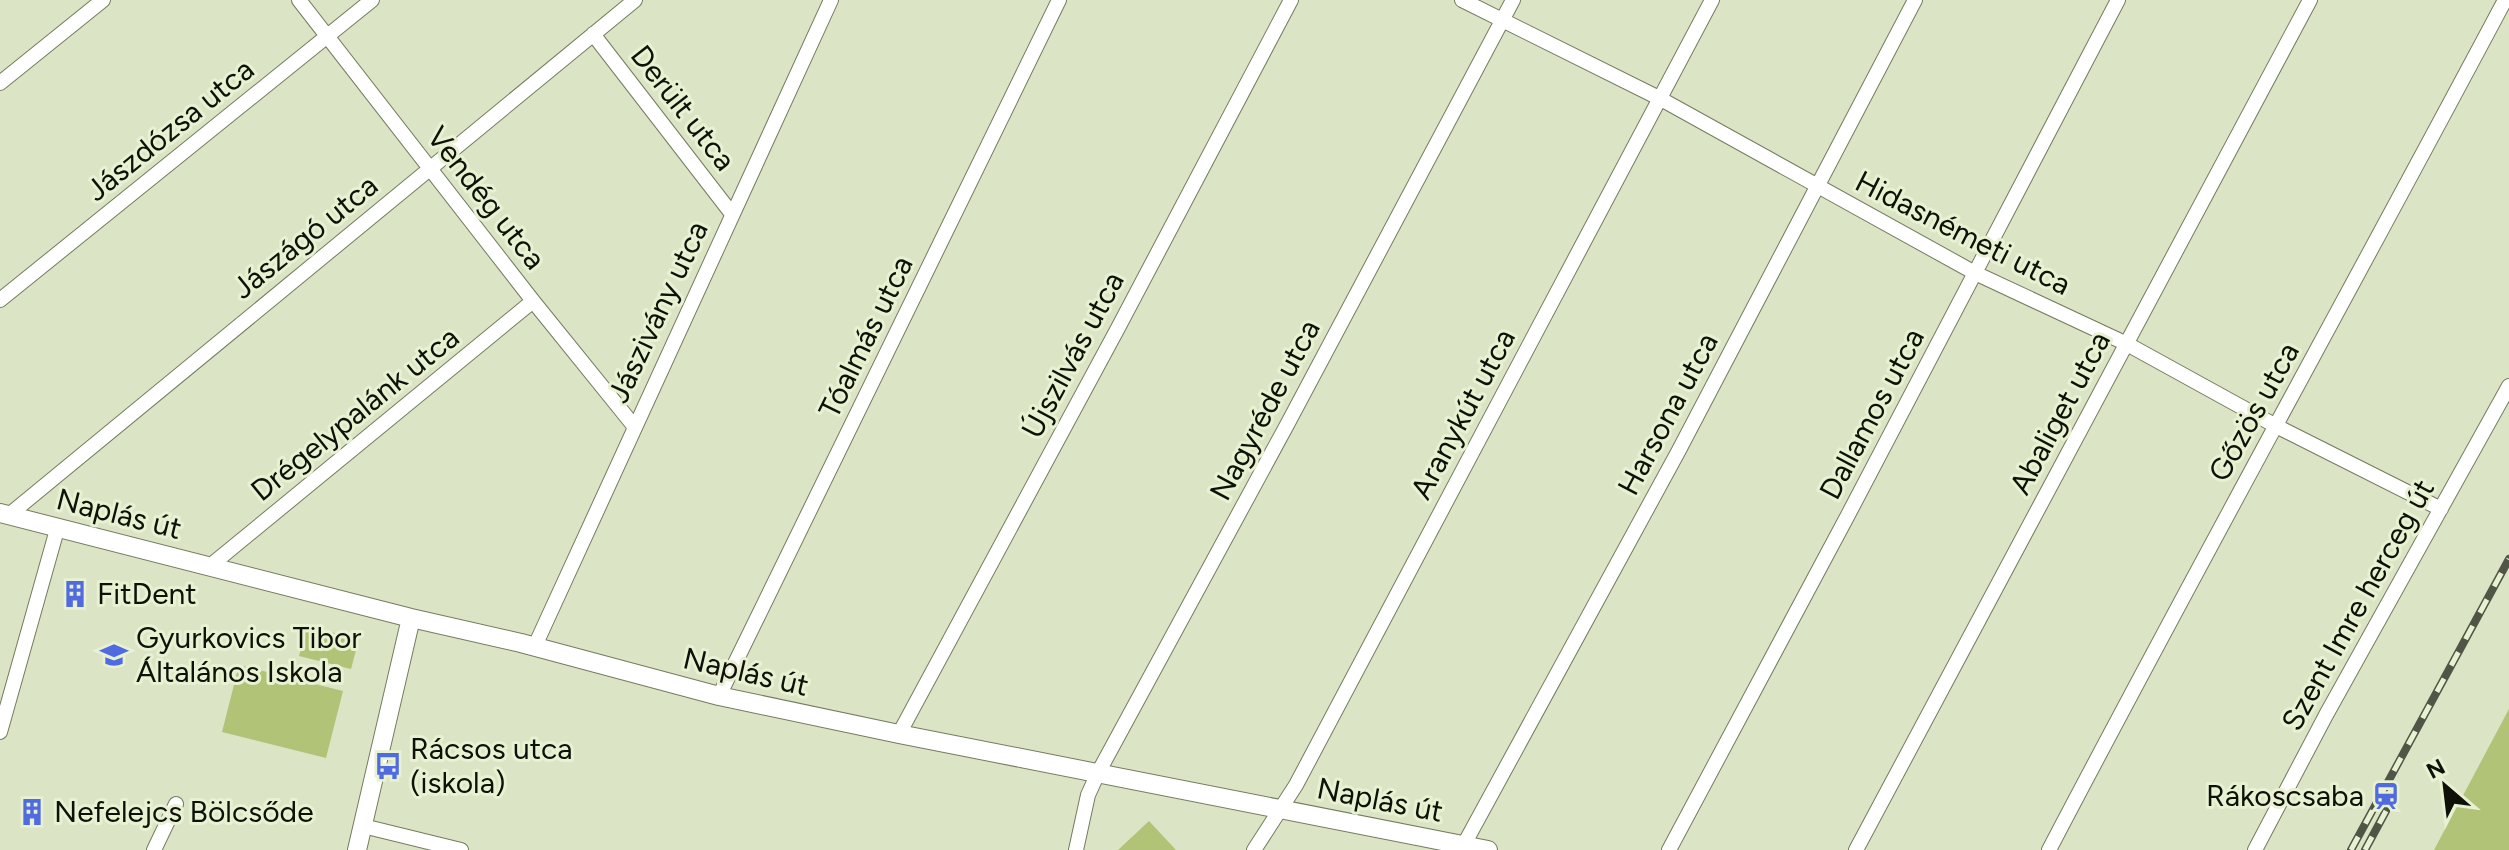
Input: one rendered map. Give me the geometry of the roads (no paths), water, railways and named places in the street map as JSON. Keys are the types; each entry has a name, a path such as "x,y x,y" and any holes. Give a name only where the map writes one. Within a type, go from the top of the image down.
{"street":[{"path":"0,83 103,0"},
{"name":"Vendég utca","path":"299,0 634,426"},
{"name":"Jászdózsa utca","path":"0,300 372,0"},
{"name":"Jászágó utca","path":"4,514 635,0"},
{"name":"Jászivány utca","path":"534,648 831,0"},
{"name":"Tóalmás utca","path":"719,696 1059,0"},
{"name":"Újszilvás utca","path":"899,734 1291,0"},
{"name":"Hidasnémeti utca","path":"1462,0 1659,98 1975,273 2127,344 2276,426 2441,509"},
{"name":"Nagyréde utca","path":"1076,850 1088,795 1098,773 1513,0"},
{"name":"Aranykút utca","path":"1254,850 1281,809 1712,0"},
{"name":"Harsona utca","path":"1462,848 1671,465 1915,0"},
{"name":"Dallamos utca","path":"1669,850 2118,0"},
{"name":"Abaliget utca","path":"1856,850 2310,0"},
{"name":"Gőzös utca","path":"2049,850 2182,597 2306,374 2505,0"},
{"name":"Derült utca","path":"593,34 732,214"},
{"name":"Drégelypalánk utca","path":"210,566 533,301"},
{"name":"Szent Imre herceg út","path":"2255,850 2326,715 2509,386"},
{"name":"Naplás út","path":"4,514 521,643 719,696 1462,848 1488,850"},
{"path":"0,732 58,526"},
{"path":"357,850 411,618"},
{"path":"154,850 176,804"},
{"path":"363,826 461,850"}],"railway":[{"path":"2351,850 2509,559"},
{"path":"2365,850 2386,811"}],"place":[{"name":"FitDent","path":"75,594"},
{"name":"Gyurkovics Tibor Általános Iskola","path":"114,655"},
{"name":"Rácsos utca (iskola)","path":"388,766"},
{"name":"Rákoscsaba","path":"2386,796"},
{"name":"Nefelejcs Bölcsőde","path":"32,812"}]}
